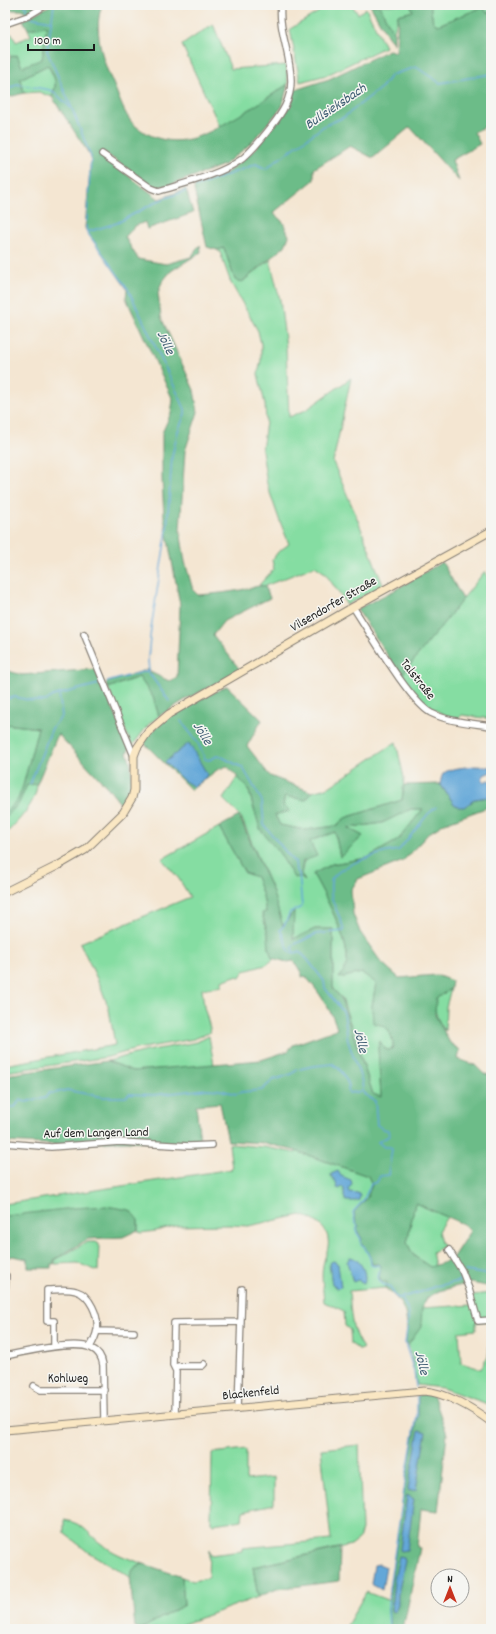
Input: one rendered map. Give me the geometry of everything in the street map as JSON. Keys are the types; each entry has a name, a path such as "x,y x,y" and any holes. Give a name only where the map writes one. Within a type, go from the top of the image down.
{"street":[{"path":"5,24 28,16 46,5"},
{"path":"102,154 151,188 159,191 227,168 242,158 257,144 287,105 291,80 289,58 281,22 281,5"},
{"name":"Vilsendorfer Straße","path":"134,756 139,744 148,732 169,714 353,607 491,531"},
{"name":"Talstraße","path":"353,607 405,687 423,707 432,713 445,717 491,726"},
{"path":"5,892 60,865 85,850 122,813 132,798 134,790 134,756 84,634"},
{"name":"Auf dem Langen Land","path":"5,1143 51,1147 120,1142 189,1146 212,1145"},
{"path":"449,1250 462,1271 478,1321 491,1320"},
{"path":"5,1290 6,1276"},
{"path":"238,1408 242,1289"},
{"path":"54,1346 54,1321 47,1321 47,1290 72,1290 81,1293 94,1311 97,1323 97,1332 90,1347"},
{"path":"175,1414 176,1371 173,1365 174,1324 241,1322"},
{"path":"97,1332 134,1332"},
{"path":"5,1356 54,1346 90,1347 98,1354 102,1361 104,1421"},
{"path":"174,1368 178,1366 202,1366 204,1364"},
{"name":"Kohlweg","path":"34,1386 41,1390 104,1390"},
{"name":"Blackenfeld","path":"5,1430 428,1391 445,1395 484,1416 491,1422"}],"green space":[{"path":"5,5 43,5 26,15 24,10 5,10"},
{"path":"51,5 102,5 98,24 102,54 108,73 127,116 133,124 146,133 157,138 179,141 200,136 246,112 288,84 282,107 249,145 224,165 170,185 159,187 153,186 102,151 105,158 159,199 186,189 193,213 147,229 145,222 135,226 125,237 138,259 166,264 191,257 200,245 201,252 171,271 162,282 158,293 161,317 194,390 198,412 185,451 180,530 185,562 193,590 198,595 230,592 265,586 270,598 224,621 213,635 241,671 188,698 159,716 153,697 139,677 108,688 106,683 149,669 150,672 169,681 177,678 180,605 164,518 162,478 162,433 171,413 173,400 126,298 127,289 85,228 91,157 52,97 55,88 55,81 48,65 20,79 24,93 9,97 4,71 10,57 17,55 22,67 42,59 47,26 28,29 23,20"},
{"path":"330,5 352,5 358,14 366,8 385,47 327,75 300,82 290,29"},
{"path":"370,5 379,5 392,30 394,31 394,44 388,37"},
{"path":"379,5 410,5 413,11 398,15 394,31 392,30"},
{"path":"410,5 430,5 433,22 438,25 483,7 487,13 491,12 491,124 474,132 480,144 452,160 459,181 410,127 373,158 350,146 314,169 314,180 273,213 283,222 289,236 285,246 242,282 235,280 224,248 217,250 207,247 194,189 195,185 225,174 253,151 287,110 295,90 329,79 389,50 396,52 398,15 413,11"},
{"path":"430,5 491,5 491,12 487,13 483,7 438,25 433,22"},
{"path":"213,24 231,69 286,65 288,84 248,111 220,127 182,45"},
{"path":"47,25 42,60 22,67 17,55 10,57 5,27 7,34 12,34 16,42 31,36 28,29"},
{"path":"48,65 56,82 52,97 39,92 24,93 20,79"},
{"path":"224,248 235,280 242,282 270,260 280,300 286,347 289,417 306,410 351,378 333,462 383,585 347,605 325,573 315,566 265,586 259,585 274,569 272,560 278,552 289,544 267,484 262,450 266,422 265,404 258,374 261,360 261,344 258,331 231,283 220,252 217,250"},
{"path":"442,562 463,599 401,676 357,609 393,591"},
{"path":"485,571 491,583 491,719 462,715 458,719 439,712 425,704 401,676"},
{"path":"95,669 130,747 127,753 131,766 131,787 123,807 107,787 58,734 37,784 27,785 19,803 5,818 5,813 18,799 23,786 38,728 5,724 5,670 22,675"},
{"path":"139,677 153,697 159,716 149,724 132,746 108,688"},
{"path":"227,686 262,720 247,746 270,776 312,792 306,800 285,796 283,805 290,811 275,815 280,825 305,830 336,826 345,818 402,800 404,785 440,784 455,805 465,807 475,799 489,797 491,783 491,806 445,823 429,833 403,861 358,879 351,890 353,914 360,932 381,962 399,978 436,975 452,981 451,988 436,999 435,1015 450,1043 460,1050 458,1059 475,1065 484,1074 491,1075 491,1287 472,1283 466,1284 439,1291 427,1298 422,1307 421,1327 408,1345 406,1342 406,1318 402,1306 398,1300 385,1288 387,1282 381,1282 379,1277 381,1266 379,1264 372,1264 357,1230 359,1226 356,1222 354,1212 367,1198 372,1185 368,1176 296,1151 265,1143 228,1141 220,1103 196,1105 200,1141 198,1145 127,1141 63,1145 5,1142 5,1075 108,1061 133,1071 261,1060 288,1051 293,1045 337,1029 332,1015 324,1001 305,976 302,977 302,974 294,961 287,962 272,958 269,949 268,934 262,913 266,912 263,896 256,877 245,873 219,827 239,816 272,890 283,926 294,911 293,939 315,929 333,929 333,989 341,998 373,1094 381,1097 378,1047 380,1041 385,1049 389,1050 393,1048 393,1043 387,1029 373,1023 372,1006 376,983 362,973 339,978 347,963 347,952 335,917 313,874 332,864 367,858 398,840 423,809 411,809 382,823 348,828 363,836 340,857 335,832 310,841 317,856 303,861 301,874 305,881 300,877 294,878 280,854 260,829 248,788 227,766 217,770 191,790 143,742 151,732 171,716","holes":["415,1203 463,1224 470,1231 451,1260 430,1267 414,1256 407,1243"]},
{"path":"5,724 38,728 23,786 18,799 5,813"},
{"path":"396,742 404,778 402,800 345,818 336,826 305,830 280,825 275,815 289,811 283,805 285,796 306,800 312,792 329,787"},
{"path":"238,776 248,788 254,810 294,877 300,877 304,880 301,874 309,841 335,832 340,857 363,836 348,828 382,823 411,809 423,809 398,840 367,858 332,864 313,874 334,916 344,941 347,963 340,978 362,973 376,983 372,1006 389,1031 393,1042 393,1048 389,1050 378,1047 381,1097 373,1094 342,998 333,989 333,929 315,929 293,939 290,915 285,924 282,925 272,890 241,817 223,799"},
{"path":"37,784 36,792 26,812 5,835 5,818 19,803 27,785"},
{"path":"219,827 245,873 256,876 263,896 266,913 262,914 268,934 269,949 274,959 266,965 244,971 240,977 235,976 222,981 222,986 202,989 204,1007 210,1028 209,1033 194,1039 137,1049 108,1057 5,1072 5,1065 115,1045 109,1009 100,985 80,943 190,897 179,879 162,859"},
{"path":"451,988 446,1007 445,1031 437,1016 435,1004 436,999"},
{"path":"209,1036 214,1065 133,1071 108,1061 146,1051 197,1042"},
{"path":"229,1144 264,1147 296,1153 296,1151 368,1176 372,1185 367,1198 354,1212 362,1239 361,1242 368,1252 372,1264 379,1264 381,1266 379,1277 381,1281 387,1282 385,1288 349,1291 353,1328 363,1348 360,1350 351,1344 350,1330 345,1326 344,1311 324,1302 322,1269 328,1249 327,1235 321,1226 307,1217 301,1215 248,1226 175,1226 140,1233 138,1230 138,1220 5,1216 5,1204 232,1169"},
{"path":"415,1203 447,1217 438,1231 441,1243 444,1246 432,1252 435,1266 430,1267 414,1256 407,1243"},
{"path":"106,1206 130,1210 138,1220 138,1230 123,1237 88,1239 54,1260 54,1264 51,1264 51,1268 28,1268 28,1259 12,1256 5,1259 5,1216 73,1208"},
{"path":"87,1242 96,1242 99,1244 98,1271 77,1263 55,1264 55,1260"},
{"path":"491,1293 491,1321 491,1405 442,1388 417,1385 411,1354 407,1344 409,1344 420,1327 421,1308 472,1305 473,1295","holes":["491,1321 488,1358 485,1360 481,1369 461,1363 459,1332 476,1330 476,1322"]},
{"path":"431,1394 434,1397 447,1434 438,1511 421,1509 417,1547 420,1548 403,1629 390,1629 388,1610 390,1589 404,1491 418,1416 418,1395"},
{"path":"359,1445 362,1529 359,1539 351,1545 253,1567 258,1597 181,1625 181,1629 141,1629 184,1605 182,1577 193,1581 208,1578 209,1550 210,1555 242,1551 242,1548 331,1540 321,1449"},
{"path":"246,1449 246,1480 274,1477 274,1504 243,1511 242,1520 213,1524 211,1522 212,1453"},
{"path":"64,1520 83,1527 100,1543 124,1557 144,1564 135,1568 130,1577 88,1552 64,1533"},
{"path":"340,1548 339,1581 277,1589 258,1597 253,1567"},
{"path":"144,1564 182,1577 184,1605 141,1629 135,1627 130,1577 135,1568"},
{"path":"366,1592 390,1601 388,1610 390,1629 345,1629"}],"water":[{"path":"189,743 207,774 206,777 194,787 183,780 165,762"},
{"path":"475,766 491,767 491,772 484,775 482,779 484,782 488,780 491,781 489,797 475,799 465,807 459,807 455,805 440,784 442,776 449,770"},
{"path":"338,1171 341,1176 351,1180 352,1184 348,1190 349,1192 358,1193 360,1196 359,1200 346,1201 344,1197 344,1189 342,1186 340,1189 337,1188 336,1182 331,1176 331,1174"},
{"path":"350,1257 354,1258 360,1263 365,1275 364,1283 358,1280 353,1282 347,1262"},
{"path":"334,1261 338,1264 341,1287 337,1288 332,1285 329,1264 330,1262"},
{"path":"419,1430 426,1432 416,1490 409,1491 408,1489"},
{"path":"407,1495 414,1499 407,1550 401,1551 400,1550"},
{"path":"399,1557 404,1558 405,1561 398,1595 398,1604 395,1612 391,1611 394,1580"},
{"path":"379,1564 386,1567 382,1590 371,1584 374,1565"}],"waterway":[{"path":"25,5 28,13"},
{"name":"Jölle","path":"54,5 47,51 91,157 86,228 87,232 128,289 185,409 185,414 178,431 172,456 167,529 151,628 148,658 149,673 169,701"},
{"path":"30,17 51,21"},
{"name":"Bullsieksbach","path":"279,159 324,126 344,117 382,87 391,75 416,67 440,83 491,74"},
{"path":"7,90 17,84 50,90 72,109"},
{"name":"Bullsieksbach","path":"196,187 256,164 266,169 278,159"},
{"name":"Bullsieksbach","path":"87,232 117,223 160,200 186,191"},
{"path":"107,682 149,670"},
{"path":"5,699 15,697 33,701 46,701 53,696 99,684"},
{"path":"30,784 52,728 62,716 59,694"},
{"name":"Jölle","path":"181,721 198,743 205,759 209,760 217,756 222,757 243,768 262,801 264,825 293,861 295,861 296,871 299,873 302,907 290,912 285,924 280,930 291,953 300,952 307,959 324,981 325,988 344,1013 348,1041 362,1082 364,1094 375,1101 377,1125 388,1130 389,1136 378,1142 384,1147 390,1147 392,1149 388,1175 380,1176 377,1182 371,1184 363,1201 353,1212 355,1222 358,1226 356,1231 361,1239 361,1245 364,1246 370,1258 371,1265 379,1265 380,1268 378,1279 382,1284 389,1286 396,1297 402,1299 408,1310 405,1343 414,1371 416,1387"},
{"path":"294,954 292,948 293,945 316,934 344,931 331,894 331,880 344,868 362,860 383,853 399,850 428,814 436,807"},
{"path":"300,1069 333,1064 339,1068 345,1076 349,1086 349,1093 363,1091"},
{"path":"5,1107 15,1107 20,1100 27,1102 43,1099 49,1093 67,1090 102,1097 126,1097 129,1094 154,1095 208,1089 236,1094 241,1092 262,1090 273,1080 292,1074 297,1069"},
{"path":"465,1271 491,1275"},
{"path":"399,1298 436,1286 460,1281 459,1274 461,1272"},
{"name":"Jölle","path":"389,1629 389,1589 417,1416 417,1396"}]}
